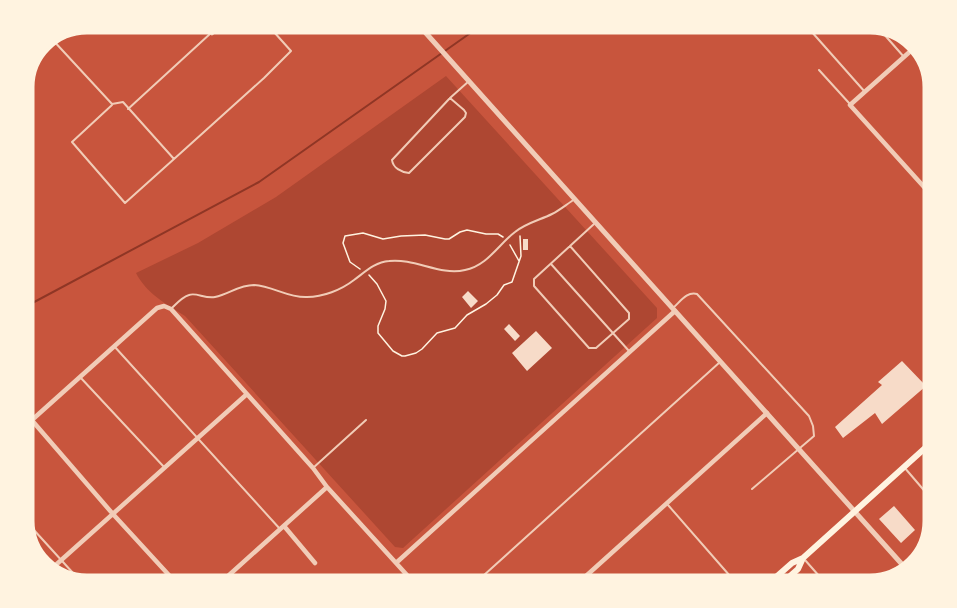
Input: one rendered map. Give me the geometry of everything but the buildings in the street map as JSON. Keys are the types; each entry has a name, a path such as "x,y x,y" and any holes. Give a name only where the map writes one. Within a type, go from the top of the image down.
{"main road":[{"path":"778,575 792,563 803,558 924,449"},
{"path":"791,575 798,569 803,558"}],"street":[{"path":"425,33 800,448 902,565"},
{"path":"910,51 850,105 924,187"},
{"path":"33,419 158,308 164,306 171,309 407,575"},
{"path":"396,563 674,310"},
{"path":"56,565 247,394"},
{"path":"587,575 767,413"},
{"path":"33,421 169,575"},
{"path":"229,575 327,487"},
{"path":"282,528 315,563"}],"lane":[{"path":"128,109 212,33"},
{"path":"174,159 123,102 112,105 72,142 125,202 174,159 264,78 291,51 275,33"},
{"path":"813,33 865,92"},
{"path":"884,35 904,57"},
{"path":"56,43 112,105"},
{"path":"819,70 850,105"},
{"path":"450,98 464,110 465,117 409,173 398,170 392,160 450,98 469,81"},
{"path":"171,309 189,294 204,298 216,297 232,290 254,285 296,297 320,295 344,287 381,262 404,261 450,271 465,270 489,257 516,231 551,215 575,198"},
{"path":"570,246 630,313 629,319 596,348 590,348 550,304 534,286 534,279 570,246 597,223"},
{"path":"551,264 630,352"},
{"path":"674,310 688,294 697,294 809,416 814,436 752,489"},
{"path":"114,346 282,528"},
{"path":"484,575 721,362"},
{"path":"80,377 164,468"},
{"path":"313,468 366,420"},
{"path":"904,467 924,490"},
{"path":"667,504 729,575"},
{"path":"34,530 73,573"},
{"path":"803,558 818,575"}],"path":[{"path":"516,231 521,237 520,256 519,261 512,282 504,285 497,295 467,315 455,328 437,333 422,350 405,356 393,351 378,333 386,301 377,284 350,262 343,243 345,236 363,232 383,239 425,235 449,239 467,230 498,234 512,247 519,261"}],"shaded area":[{"path":"446,76 657,308 657,318 403,548 395,547 185,316 151,292 136,273 198,243 276,197"}],"waterway":[{"path":"33,303 259,182 470,33"}]}
